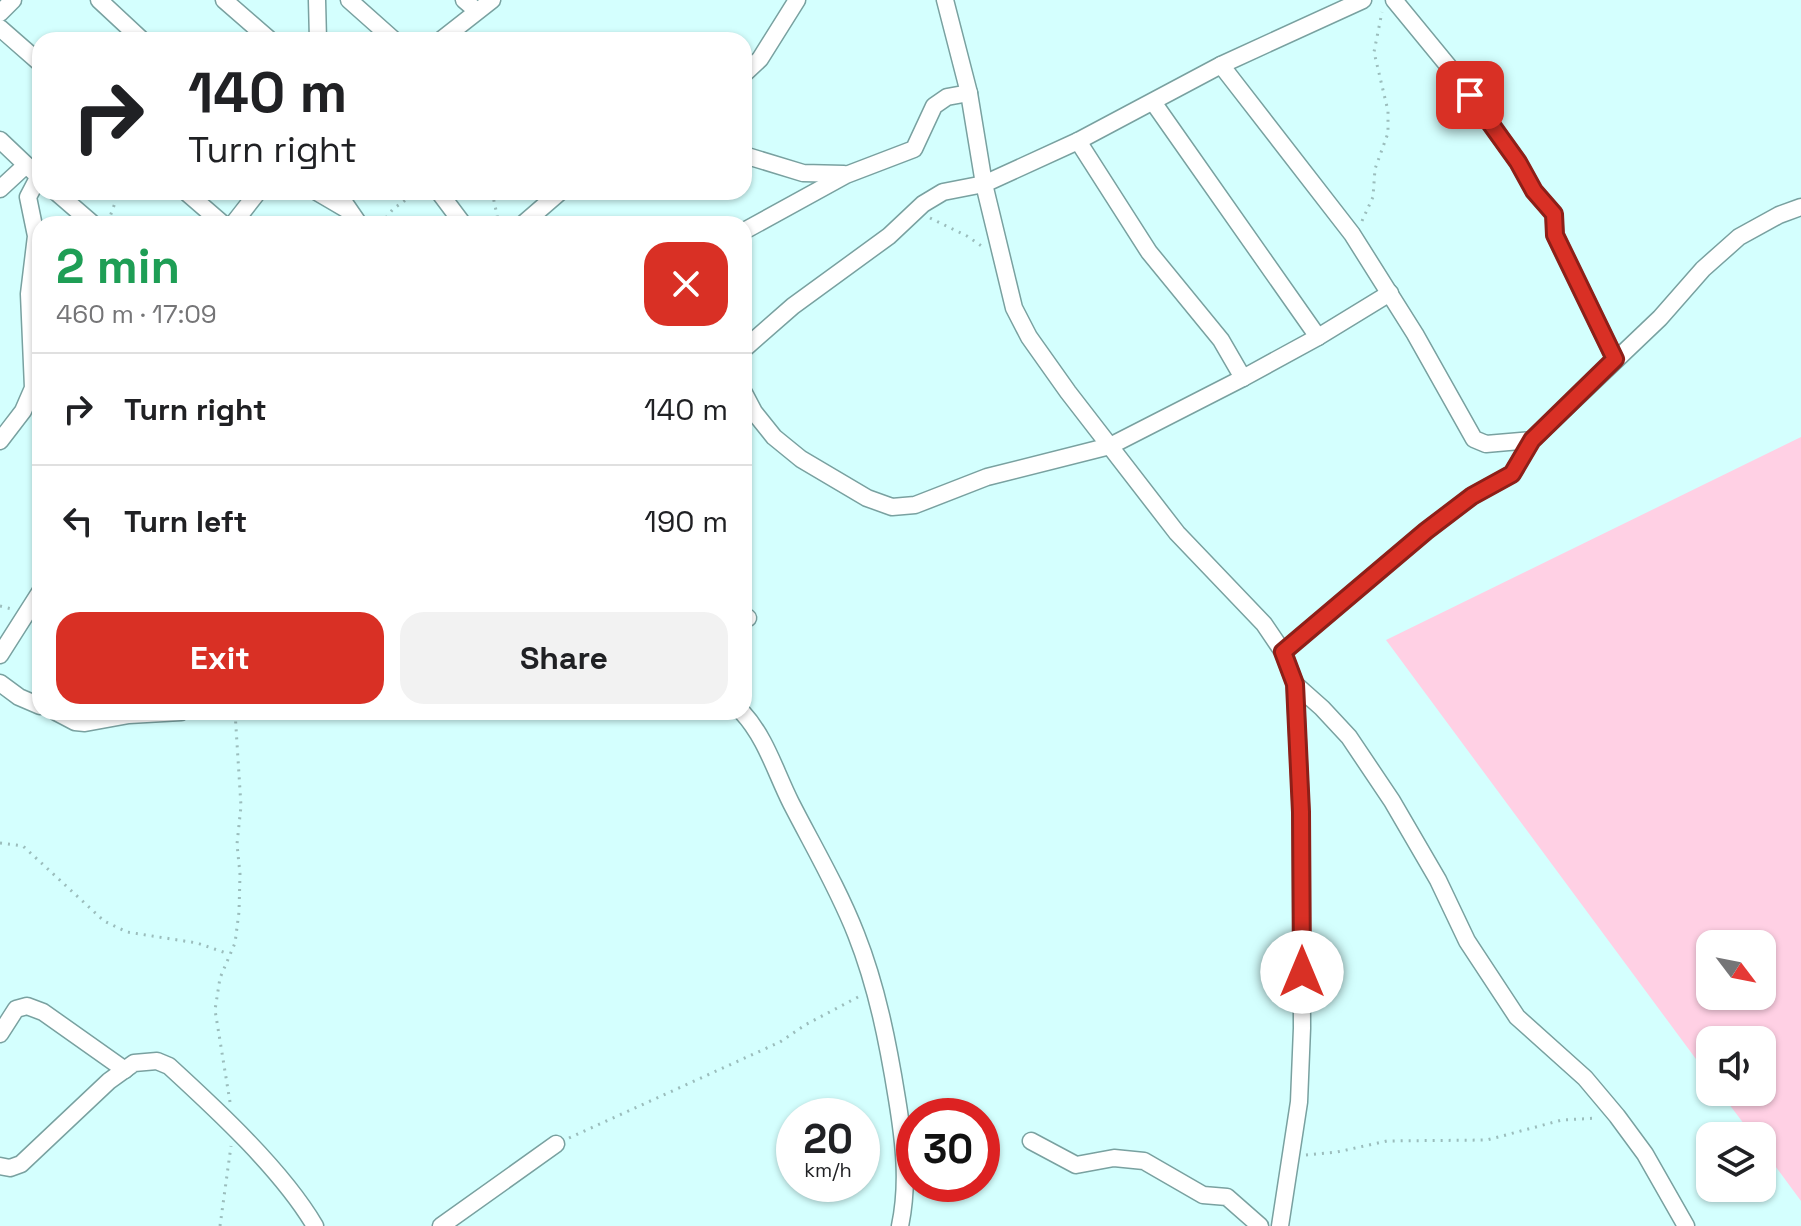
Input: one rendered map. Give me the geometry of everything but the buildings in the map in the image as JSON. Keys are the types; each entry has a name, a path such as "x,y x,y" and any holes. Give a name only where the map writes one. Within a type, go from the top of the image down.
{"street":[{"path":"0,13 13,0"},
{"path":"99,0 133,32"},
{"path":"224,0 261,32"},
{"path":"317,0 318,32"},
{"path":"349,0 385,32"},
{"path":"448,32 470,6 492,0"},
{"path":"752,66 760,59 797,0"},
{"path":"945,0 969,93 984,184 1014,308 1029,337 1110,446 1196,555 1245,602 1283,652 1295,684 1301,812 1302,1000 1299,1102 1280,1226"},
{"path":"752,342 793,306 889,236 923,204 943,192 984,184 1078,141 1221,65 1363,0"},
{"path":"1394,0 1454,73 1518,162 1534,191 1554,214 1555,235 1615,359"},
{"path":"0,28 32,56"},
{"path":"1221,65 1352,234 1415,334 1474,439 1486,444 1532,440"},
{"path":"752,227 846,175 914,149 934,106 940,100 969,93"},
{"path":"1153,102 1318,337"},
{"path":"0,140 32,171"},
{"path":"1078,141 1149,252 1221,340 1243,378"},
{"path":"752,157 803,173 846,175"},
{"path":"0,189 26,165"},
{"path":"32,190 28,197 32,216"},
{"path":"65,200 84,216"},
{"path":"195,200 214,216"},
{"path":"239,216 252,200"},
{"path":"331,200 348,210"},
{"path":"342,200 353,216"},
{"path":"532,216 551,200"},
{"path":"1283,652 1426,531 1472,496 1512,474 1532,440 1660,318 1703,269 1739,237 1801,207"},
{"path":"32,269 29,294 32,364"},
{"path":"752,408 774,437 801,459 867,498 892,507 915,505 987,477 1110,446 1243,378 1390,293"},
{"path":"0,441 23,411 32,390"},
{"path":"0,655 32,613"},
{"path":"0,683 32,703"},
{"path":"1295,684 1349,737 1438,880 1467,941 1517,1017 1585,1078 1617,1116 1645,1154 1686,1226"},
{"path":"71,720 85,723 100,720"},
{"path":"749,720 756,728 790,801 817,849 856,934 874,988 887,1038 905,1158 905,1200 900,1226"},
{"path":"2,1024 16,1009 27,1006 43,1012 125,1070"},
{"path":"0,1166 10,1168 29,1158 125,1070 145,1060 169,1066 233,1127 279,1178 315,1226"},
{"path":"1031,1141 1076,1165 1114,1158 1144,1161 1203,1195 1227,1197 1260,1226"},
{"path":"441,1226 556,1144"}],"path":[{"path":"1352,234 1364,218 1373,197 1375,169 1388,133 1388,111 1374,52 1384,0"},
{"path":"387,216 406,200"},
{"path":"916,212 967,236 1000,259"},
{"path":"220,1226 233,1127 215,1010 220,978 235,943 239,912 237,844 241,806 236,720"},
{"path":"0,843 23,846 77,898 116,927 127,932 197,943 230,954"},
{"path":"556,1144 780,1042 874,988"},
{"path":"1290,1157 1337,1152 1387,1141 1487,1140 1562,1120 1617,1116"}],"shaded area":[{"path":"1801,437 1801,1201 1776,1167 1776,1122 1742,1122 1730,1106 1776,1106 1776,1026 1696,1026 1696,1059 1386,640"}],"route":[{"path":"1302,972 1301,812 1295,684 1283,652 1426,531 1472,496 1512,474 1532,440 1615,359 1555,235 1554,214 1534,191 1518,162 1470,95"}]}
